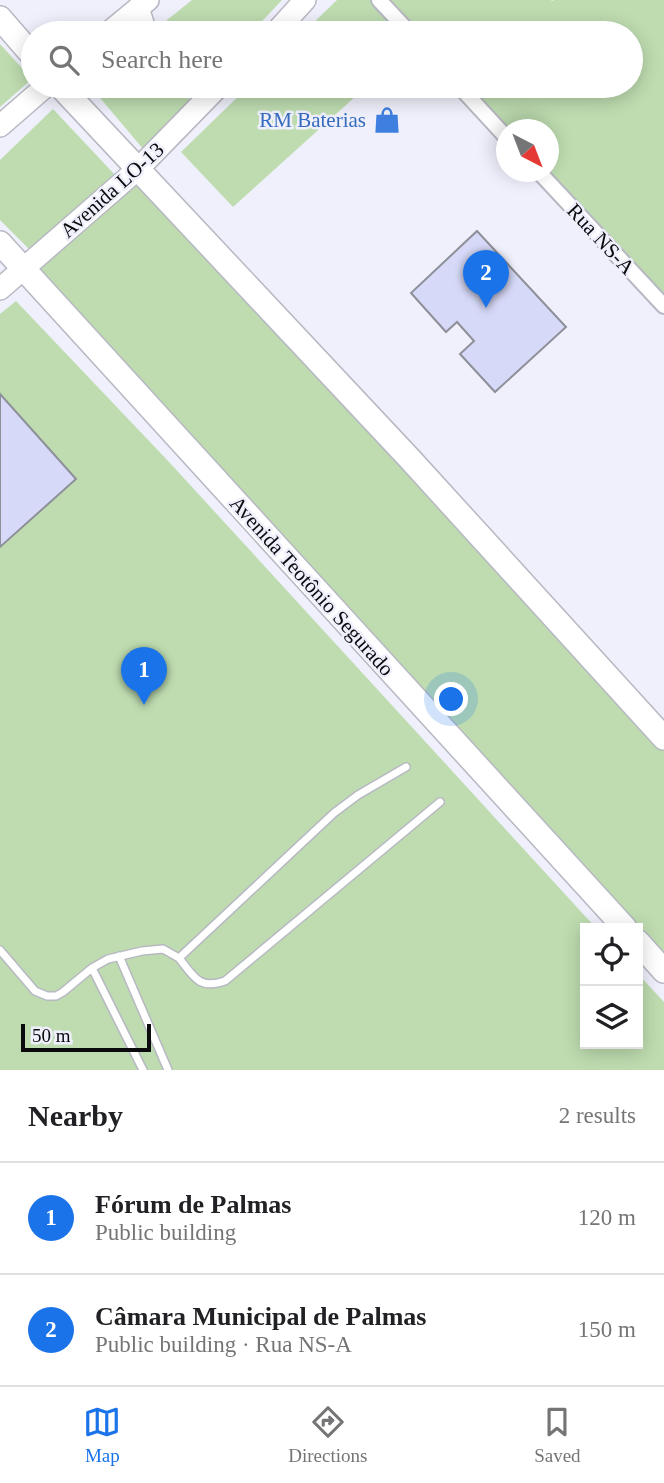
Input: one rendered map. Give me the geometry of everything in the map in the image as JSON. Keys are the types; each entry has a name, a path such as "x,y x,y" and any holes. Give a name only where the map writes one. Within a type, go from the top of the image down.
{"main road":[{"path":"0,18 21,42"},
{"path":"72,98 410,458 664,738"},
{"name":"Avenida Teotônio Segurado","path":"0,243 620,923"},
{"path":"643,948 664,971"}],"street":[{"path":"286,21 305,0"},
{"path":"379,0 399,21"},
{"path":"122,21 143,4"},
{"path":"0,126 32,98"},
{"name":"Avenida LO-13","path":"0,289 139,168 207,98"},
{"path":"470,98 496,126"},
{"name":"Rua NS-A","path":"548,182 664,306"}],"lane":[{"path":"179,958 334,813 358,794 406,767"},
{"path":"0,950 35,991 47,996 63,992 92,968 108,959 163,949 179,958 200,983 212,985 225,981 440,802"},
{"path":"119,956 168,1070"},
{"path":"92,968 143,1070"}],"green space":[{"path":"192,0 282,0 262,21 167,20"},
{"path":"337,0 370,0 390,21 315,21"},
{"path":"381,0 664,0 664,305 552,182 559,182 559,119 496,119 476,98 643,98 643,21 402,21"},
{"path":"0,44 21,67 21,89 0,107"},
{"path":"100,98 188,98 195,102 144,150"},
{"path":"237,98 354,98 233,207 181,152"},
{"path":"53,109 116,176 30,250 0,220 0,160"},
{"path":"142,176 664,739 664,971 643,948 643,923 620,923 23,269"},
{"path":"16,301 170,463 591,923 580,923 580,1049 643,1049 643,979 664,1002 664,1070 0,1070 0,314"}],"building":[{"path":"477,231 566,327 495,392 460,354 474,341 457,322 446,332 411,293"},
{"path":"0,394 76,479 0,547"}],"place":[{"name":"RM Baterias","path":"387,120"},
{"name":"Câmara Municipal de Palmas","path":"486,308"},
{"name":"Fórum de Palmas","path":"144,705"}]}
